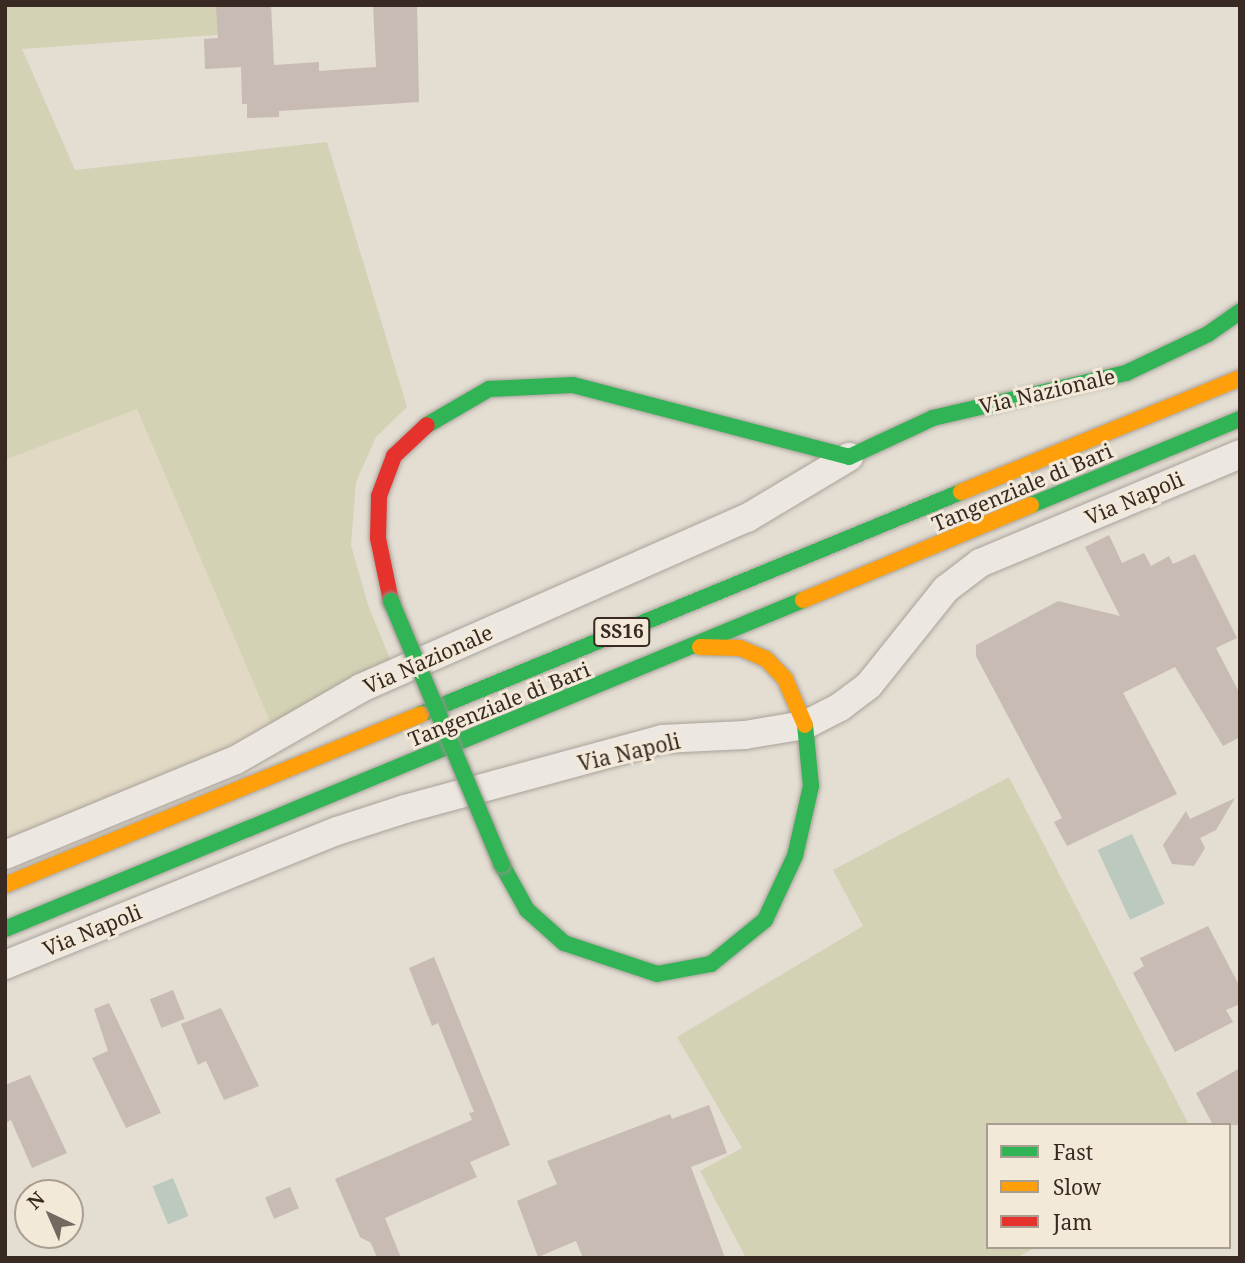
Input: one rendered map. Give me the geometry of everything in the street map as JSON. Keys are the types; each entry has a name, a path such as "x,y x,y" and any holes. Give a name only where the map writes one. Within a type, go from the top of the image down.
{"main road":[{"name":"Via Nazionale","path":"849,457 933,418 1126,373 1208,334 1240,312"},
{"name":"Tangenziale di Bari","path":"5,886 1240,378"},
{"path":"694,647 740,648 766,659 785,679 805,725 811,786 795,856 765,920 710,964 657,974 564,943 527,910 502,865 391,601 378,528 379,496 394,456 436,417 489,389 573,385 849,457"},
{"name":"Tangenziale di Bari","path":"5,929 694,647 1240,419"},
{"path":"797,624 836,588"},
{"path":"785,679 786,659"}],"street":[{"name":"Via Napoli","path":"5,965 337,831 405,809 662,739 745,735 805,725 840,707 869,685 946,589 979,563 1240,454"},
{"name":"Via Nazionale","path":"5,855 236,760 362,688 747,518 849,457"}],"shaded area":[{"path":"5,5 240,5 243,33 22,49 75,170 327,142 407,407 376,437 356,482 351,545 368,605 400,683 277,738 137,409 5,460"},
{"path":"137,409 277,738 5,845 5,460"},
{"path":"1009,777 1188,1123 986,1123 986,1249 1032,1249 1016,1258 746,1258 700,1171 742,1148 677,1037 863,926 833,870"},
{"path":"1132,834 1165,904 1130,920 1098,850"},
{"path":"173,1178 188,1216 168,1224 153,1186"}],"building":[{"path":"271,5 274,65 319,62 319,71 376,67 373,5 417,5 419,102 279,111 279,117 247,118 247,104 242,104 241,67 205,69 204,39 218,38 216,7"},
{"path":"1109,535 1122,563 1144,553 1151,566 1169,556 1173,564 1195,554 1237,638 1216,648 1240,694 1240,737 1223,746 1175,667 1123,693 1177,794 1067,846 1054,822 1062,818 976,656 976,645 1058,601 1120,616 1085,547"},
{"path":"1235,798 1216,830 1200,838 1205,848 1194,866 1172,864 1163,845 1186,811 1190,819"},
{"path":"1208,926 1240,987 1240,1004 1226,1010 1233,1022 1175,1052 1133,973 1144,966 1140,958"},
{"path":"434,957 510,1145 470,1162 477,1177 385,1218 401,1258 377,1258 371,1243 360,1237 335,1179 472,1120 469,1113 474,1112 438,1023 432,1026 409,968"},
{"path":"173,990 185,1019 161,1028 150,999"},
{"path":"109,1003 161,1113 126,1128 92,1058 108,1051 94,1009"},
{"path":"221,1008 259,1086 224,1100 206,1061 198,1065 181,1024"},
{"path":"1240,1068 1240,1125 1212,1123 1196,1093"},
{"path":"30,1075 67,1153 32,1168 11,1120 5,1123 5,1085"},
{"path":"709,1105 727,1153 691,1167 725,1258 583,1258 576,1241 538,1257 517,1201 557,1184 547,1161 670,1114 672,1119"},
{"path":"290,1187 299,1208 274,1219 265,1198"}],"traffic: fast":[{"path":"427,425 489,389 573,385 849,457 933,418 1126,373 1208,334 1240,312"},
{"path":"1031,505 1240,419"},
{"path":"421,714 961,492"},
{"path":"5,929 803,600"},
{"path":"391,601 502,865"},
{"path":"502,865 527,910 564,943 657,974 711,964 765,920 795,856 811,786 805,725"}],"traffic: slow":[{"path":"961,492 1240,378"},
{"path":"803,600 1031,505"},
{"path":"700,647 740,648 766,659 785,679 805,725"},
{"path":"5,885 421,714"}],"traffic: jam":[{"path":"391,601 378,538 379,496 394,456 427,425"}]}
